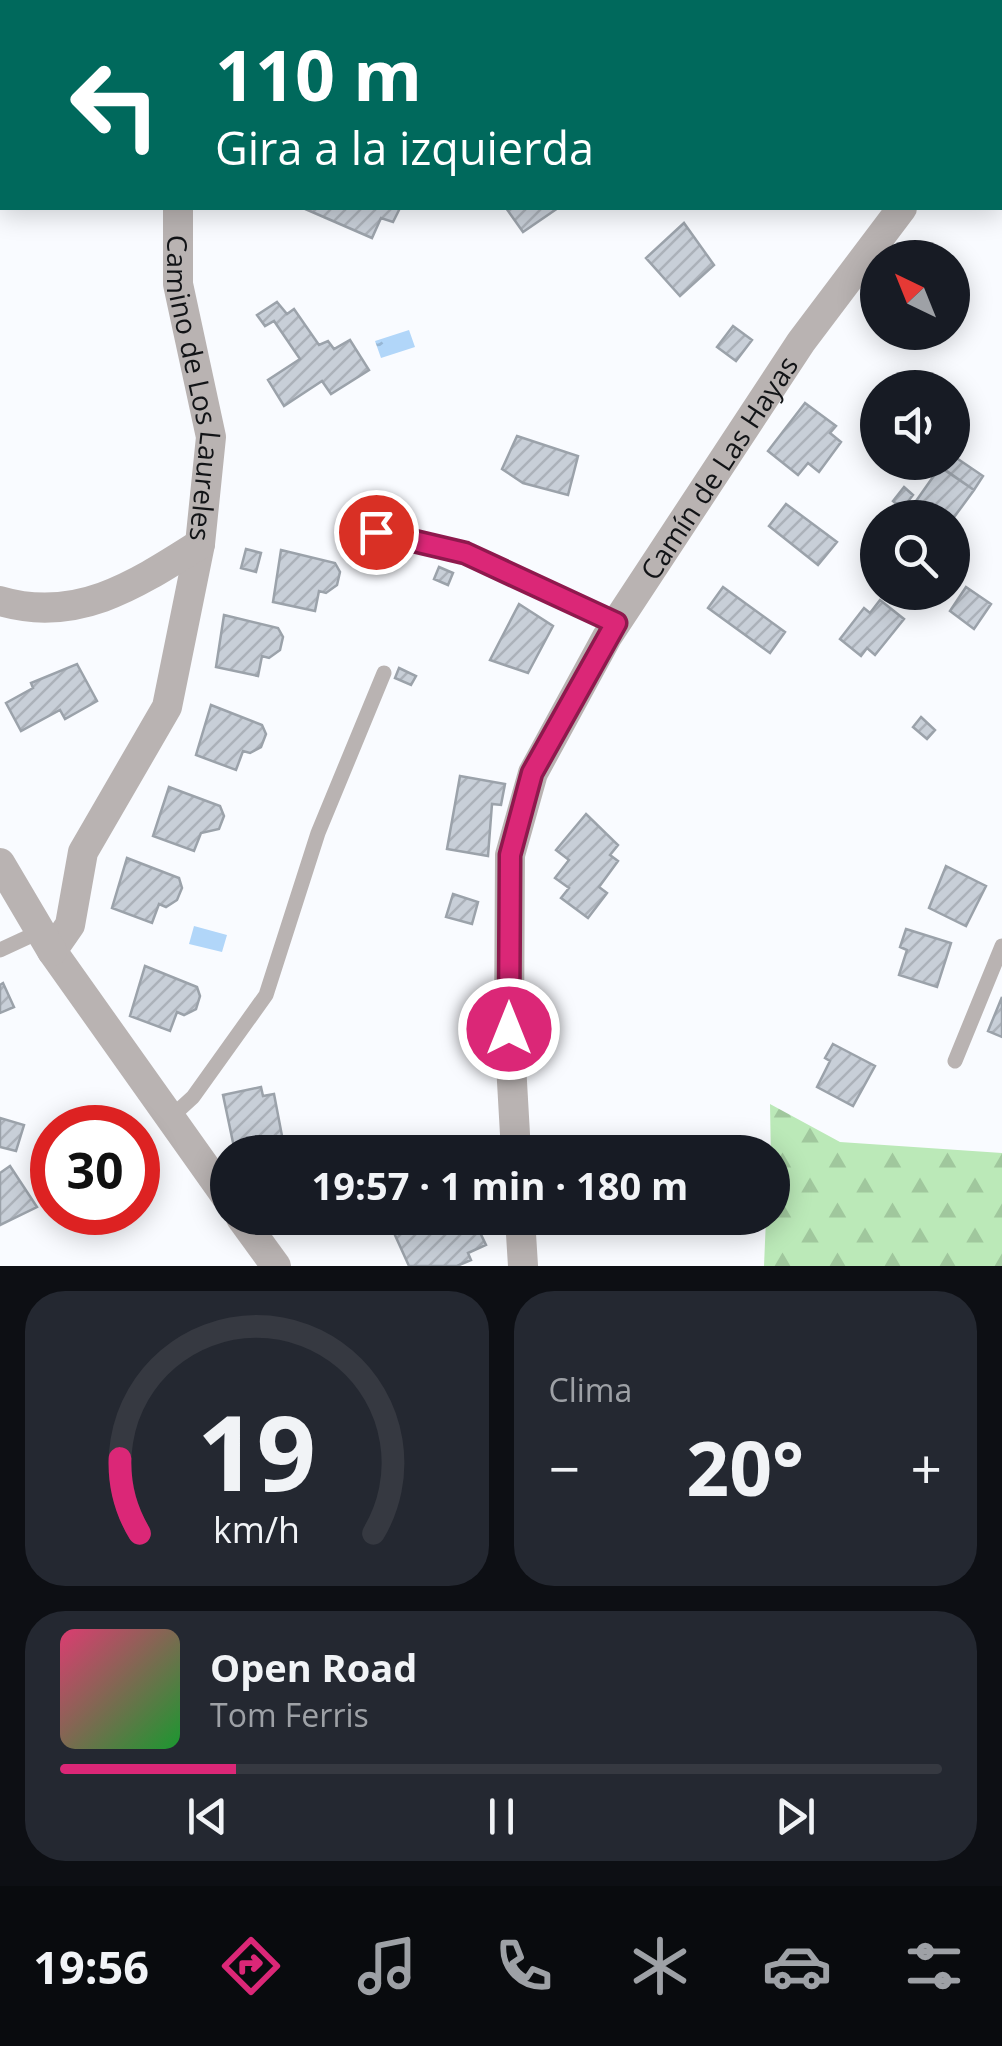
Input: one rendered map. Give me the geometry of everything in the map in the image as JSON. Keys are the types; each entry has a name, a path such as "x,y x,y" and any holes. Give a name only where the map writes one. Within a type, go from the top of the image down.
{"street":[{"name":"Camino de Los Laureles","path":"46,941 70,925 83,852 168,707 200,544 211,438 178,284 178,210"},
{"name":"Camín de Las Hayas","path":"515,1135 509,1029 510,855 532,773 616,623 800,342 900,210"},
{"path":"0,600 23,608 76,607 114,596 200,544"},
{"path":"0,862 46,941 210,1174"},
{"path":"253,1235 276,1266"},
{"path":"521,1235 523,1266"}],"lane":[{"path":"376,532 465,553 616,623"},
{"path":"169,1118 193,1097 266,995 318,833 384,673"},
{"path":"0,950 46,941"},
{"path":"955,1061 1002,946"}],"green space":[{"path":"770,1104 840,1142 1002,1153 1002,1266 764,1266 765,1235 790,1235 790,1135 771,1135"}],"water":[{"path":"409,330 415,347 381,358 375,341"},
{"path":"194,926 227,935 222,952 189,944"}],"building":[{"path":"308,210 399,210 393,222 381,218 372,238"},
{"path":"507,210 555,210 523,232"},
{"path":"684,223 714,265 680,296 646,258"},
{"path":"277,302 287,314 294,309 319,345 328,341 334,349 350,340 369,370 331,394 322,381 284,406 268,380 300,359 274,321 265,326 257,315"},
{"path":"733,326 752,340 736,361 717,347"},
{"path":"805,403 836,426 830,433 841,442 819,472 808,463 798,475 768,451"},
{"path":"517,436 578,456 568,495 523,483 502,469"},
{"path":"970,467 983,476 974,490 960,480 970,480"},
{"path":"931,480 959,480 974,490 967,500 917,500"},
{"path":"904,487 913,495 909,500 894,500"},
{"path":"786,504 837,542 818,565 769,526"},
{"path":"246,549 261,553 256,572 241,568"},
{"path":"281,550 335,563 340,572 337,585 326,593 319,591 315,611 273,602"},
{"path":"439,567 453,573 448,585 434,579"},
{"path":"723,587 785,632 770,653 708,608"},
{"path":"970,590 991,604 974,629 950,611 970,610"},
{"path":"519,604 553,626 528,673 490,660"},
{"path":"862,610 870,613 893,610 904,619 875,655 867,648 861,656 840,639"},
{"path":"224,615 278,628 283,637 280,650 269,658 262,656 258,676 216,667"},
{"path":"77,664 97,701 65,719 60,710 21,731 6,703 33,688 31,683"},
{"path":"399,668 416,676 411,685 395,678"},
{"path":"211,705 262,725 266,734 261,747 250,753 243,751 236,770 196,755"},
{"path":"921,717 935,730 927,739 913,727"},
{"path":"460,776 505,784 501,805 492,804 488,856 447,849"},
{"path":"169,787 220,806 224,816 219,829 201,833 194,851 153,836"},
{"path":"586,814 618,845 610,855 618,861 599,887 607,893 588,918 561,898 569,888 555,878 569,860 556,850"},
{"path":"127,858 179,878 182,888 177,900 166,907 159,904 152,923 112,908"},
{"path":"946,866 986,886 966,926 929,908"},
{"path":"453,894 478,902 472,924 446,917"},
{"path":"906,929 951,943 937,987 899,975 907,950 900,947"},
{"path":"145,966 197,987 200,996 196,1009 184,1015 177,1012 170,1031 130,1016"},
{"path":"3,983 14,1007 0,1013 0,985"},
{"path":"1002,997 1002,1037 988,1031"},
{"path":"833,1044 875,1066 853,1106 817,1087 830,1061 825,1058"},
{"path":"261,1087 263,1096 274,1094 282,1135 231,1135 223,1095"},
{"path":"0,1118 24,1125 16,1151 0,1147"},
{"path":"10,1166 30,1196 30,1210 0,1225 0,1173"},
{"path":"395,1235 481,1235 486,1245 468,1253 471,1260 457,1266 409,1266"}],"route":[{"path":"376,532 465,553 616,623 532,773 510,855 509,1029"}]}
